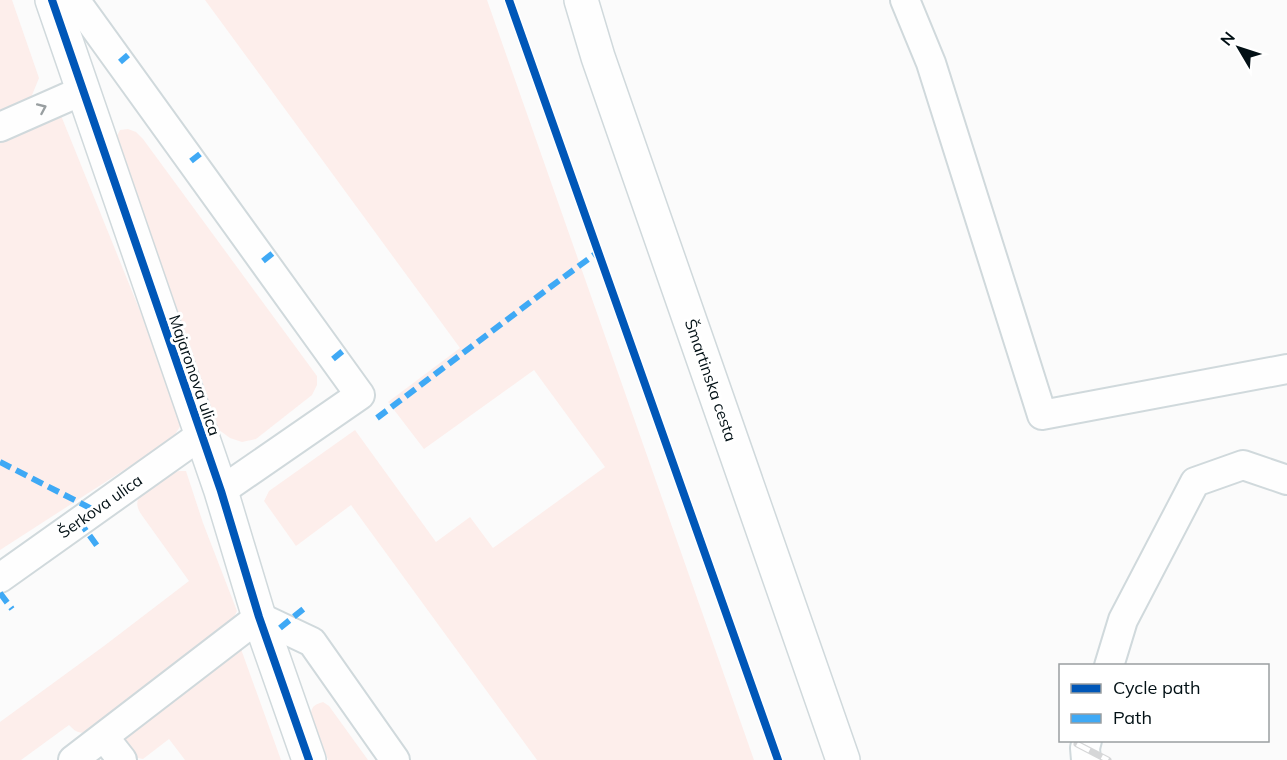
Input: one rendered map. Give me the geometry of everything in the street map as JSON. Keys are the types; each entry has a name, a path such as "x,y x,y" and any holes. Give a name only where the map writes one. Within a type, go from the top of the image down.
{"street":[{"name":"Majaronova ulica","path":"52,0 220,491 259,618 309,760"},
{"name":"Šmartinska cesta","path":"581,0 598,57 843,760"}],"lane":[{"path":"75,0 360,395 220,491"},
{"path":"905,0 931,63 1042,415 1287,369"},
{"path":"0,127 84,90"},
{"name":"Šerkova ulica","path":"0,578 201,435"},
{"path":"1110,664 1123,620 1195,482 1243,465 1287,480"},
{"path":"73,760 259,618 312,642 395,760"},
{"path":"104,737 122,760"},
{"path":"1086,760 1087,742"}],"shaded area":[{"path":"0,0 12,0 39,78 28,105 0,116"},
{"path":"205,0 487,0 754,760 537,760 351,505 296,546 264,501 269,491 355,430 436,542 470,517 493,548 605,467 534,370 424,449 388,402 460,348"},
{"path":"60,113 182,415 181,425 172,439 0,550 0,137"},
{"path":"128,129 136,132 143,139 317,376 317,385 312,395 256,439 242,442 230,438 215,427 116,138 120,130"},
{"path":"179,471 186,471 203,523 237,611 233,619 86,733 80,733 69,725 21,760 0,760 0,722 189,581 141,514 137,504 141,493"},
{"path":"241,649 281,760 185,760 169,739 143,759 133,757 125,744 127,735"},
{"path":"323,702 329,706 368,760 328,760 311,713 317,704"}],"railway":[{"path":"1077,744 1108,760"}],"marked path":[{"path":"120,62 128,55"},
{"path":"191,161 200,154"},
{"path":"377,418 598,252"},
{"path":"263,261 273,253"},
{"path":"333,359 344,350"},
{"path":"0,462 94,510"},
{"path":"79,521 98,547"},
{"path":"0,593 12,609"},
{"path":"280,628 307,606"}],"cycle path":[{"path":"52,0 221,491 259,617 309,760"},
{"path":"509,0 778,760"}]}
